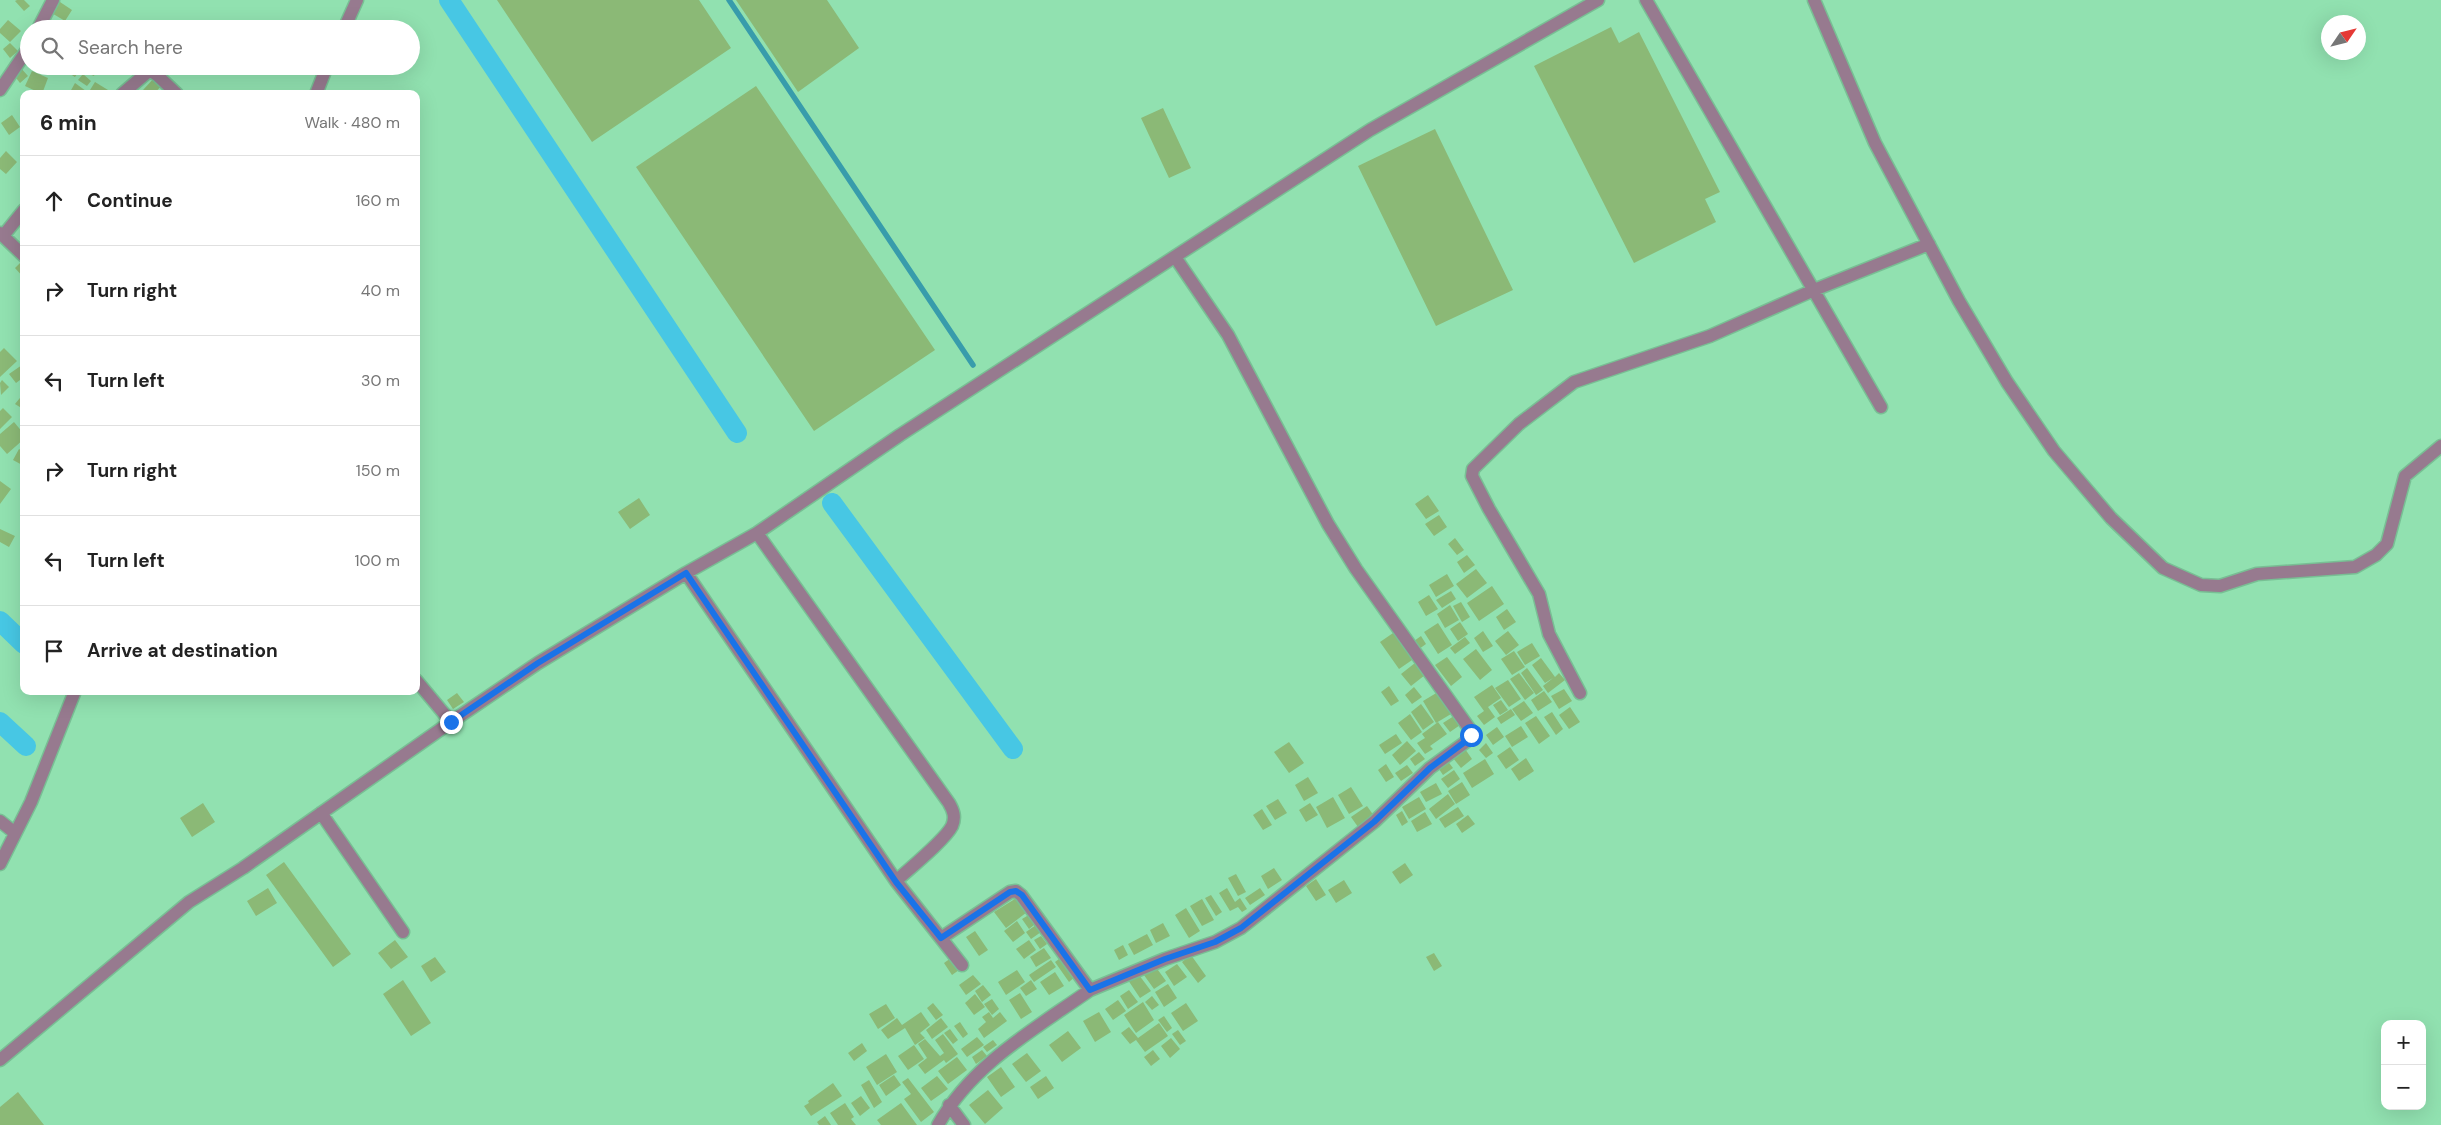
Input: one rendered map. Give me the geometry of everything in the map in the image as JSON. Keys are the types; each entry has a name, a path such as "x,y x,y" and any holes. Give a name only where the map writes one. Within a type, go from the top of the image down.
{"street":[{"path":"43,20 53,0"},
{"path":"348,20 356,0"},
{"path":"0,1060 189,902 243,868 538,663 686,573 757,533 900,435 1370,130 1598,0"},
{"path":"1646,0 1881,408"},
{"path":"1814,0 1875,143 1929,244 2007,382 2054,451 2111,518 2163,568 2201,586 2220,586 2257,574 2355,567 2376,555 2387,544 2405,476 2441,446"},
{"path":"0,90 20,60"},
{"path":"127,90 144,75"},
{"path":"158,75 173,90"},
{"path":"318,90 323,75"},
{"path":"20,214 1,234 20,252"},
{"path":"1580,692 1548,634 1539,594 1489,509 1472,476 1473,469 1519,424 1574,382 1710,336 1814,290 1929,244"},
{"path":"938,1125 949,1105 975,1075 996,1057 1090,990 1165,959 1215,942 1241,928 1374,822 1430,768 1466,741 1471,735 1469,728 1418,660 1328,524 1228,335 1175,257"},
{"path":"757,533 949,803 954,814 952,825 896,882"},
{"path":"686,573 896,882 962,965"},
{"path":"420,685 451,722"},
{"path":"0,864 31,802 73,695"},
{"path":"321,814 403,932"},
{"path":"0,821 15,833"},
{"path":"941,938 1010,892 1016,891 1022,895 1090,990"},
{"path":"949,1105 964,1125"}],"building":[{"path":"24,0 30,6 24,11 15,1"},
{"path":"57,0 72,10 66,20 50,12"},
{"path":"497,0 699,0 731,48 592,142"},
{"path":"736,0 827,0 859,48 798,92"},
{"path":"8,20 20,32 10,42 0,33 0,29"},
{"path":"1611,27 1619,43 1639,32 1720,192 1705,199 1716,222 1634,263 1534,66"},
{"path":"10,43 18,51 10,58 3,49"},
{"path":"20,67 20,75 28,76 20,83 13,74"},
{"path":"30,75 41,75 48,78 44,90 34,90 25,86"},
{"path":"84,75 91,81 87,86 78,80"},
{"path":"155,77 163,84 158,90 143,90"},
{"path":"95,82 108,90 90,90"},
{"path":"75,83 85,90 71,90"},
{"path":"756,86 935,350 814,431 636,167"},
{"path":"1163,108 1191,168 1169,178 1141,118"},
{"path":"12,115 20,127 9,135 1,123"},
{"path":"1435,129 1513,290 1436,326 1358,166"},
{"path":"6,151 17,162 6,174 0,169 0,158"},
{"path":"20,263 20,274 15,268"},
{"path":"4,348 17,361 0,377 0,352"},
{"path":"20,366 20,380 16,383 9,374"},
{"path":"2,380 9,387 1,395 0,383"},
{"path":"20,398 20,407 15,404"},
{"path":"3,408 12,417 0,429 0,411"},
{"path":"14,422 20,429 20,443 7,454 0,446 0,434"},
{"path":"19,449 20,450 20,464 13,460"},
{"path":"0,481 11,489 0,504"},
{"path":"1428,495 1439,511 1426,519 1415,504"},
{"path":"639,498 650,515 630,529 618,512"},
{"path":"1439,515 1447,527 1434,536 1425,524"},
{"path":"0,529 15,536 9,547 0,542"},
{"path":"1455,538 1464,550 1457,555 1448,544"},
{"path":"1467,555 1475,565 1464,573 1457,562"},
{"path":"1476,569 1487,583 1467,598 1456,584"},
{"path":"1447,574 1454,586 1436,597 1429,585"},
{"path":"1492,586 1504,604 1479,621 1467,603"},
{"path":"1451,591 1456,599 1442,608 1436,600"},
{"path":"1429,595 1438,609 1426,616 1418,602"},
{"path":"1461,602 1470,617 1462,622 1453,606"},
{"path":"1450,605 1459,620 1445,628 1437,614"},
{"path":"1507,609 1516,622 1504,630 1496,617"},
{"path":"1460,622 1468,634 1458,641 1450,629"},
{"path":"1438,623 1452,645 1438,654 1424,632"},
{"path":"1396,631 1415,658 1399,669 1380,642"},
{"path":"1483,631 1493,646 1483,652 1474,638"},
{"path":"1508,631 1519,645 1506,655 1495,641"},
{"path":"1421,636 1426,644 1419,649 1414,641"},
{"path":"1465,637 1470,643 1455,654 1450,648"},
{"path":"1532,643 1540,656 1525,665 1517,652"},
{"path":"1476,649 1492,670 1480,680 1463,659"},
{"path":"1514,651 1525,667 1512,675 1501,659"},
{"path":"1447,657 1462,677 1451,686 1435,665"},
{"path":"1541,658 1555,677 1559,673 1565,680 1548,693 1543,686 1553,678 1545,683 1532,665"},
{"path":"1415,663 1425,675 1411,686 1401,674"},
{"path":"1527,668 1543,690 1536,695 1521,673"},
{"path":"1519,673 1534,693 1525,700 1510,679"},
{"path":"1508,680 1521,699 1509,707 1495,688"},
{"path":"1492,685 1501,698 1488,707 1495,717 1484,725 1477,716 1484,711 1474,697"},
{"path":"1389,686 1399,701 1391,706 1381,692"},
{"path":"1414,687 1422,697 1412,704 1405,695"},
{"path":"1564,689 1572,701 1559,709 1551,696"},
{"path":"1544,691 1552,702 1538,711 1531,700"},
{"path":"1438,692 1451,714 1436,723 1423,701"},
{"path":"457,693 464,702 453,709 447,700"},
{"path":"1501,700 1508,710 1500,715 1493,705"},
{"path":"1524,701 1533,713 1521,721 1512,709"},
{"path":"1421,704 1434,722 1423,730 1411,712"},
{"path":"1570,707 1580,722 1569,729 1559,715"},
{"path":"1511,709 1515,715 1501,724 1497,718"},
{"path":"1552,712 1563,729 1556,735 1544,717"},
{"path":"1410,714 1422,732 1411,740 1398,723"},
{"path":"1457,714 1463,723 1450,732 1443,723"},
{"path":"1536,716 1550,736 1539,744 1525,723"},
{"path":"1438,722 1447,734 1430,746 1433,749 1425,754 1417,743 1425,738 1422,734"},
{"path":"1521,726 1528,737 1512,747 1505,736"},
{"path":"1497,727 1504,737 1493,745 1486,735"},
{"path":"1396,734 1402,743 1385,754 1379,745"},
{"path":"1407,741 1416,751 1400,765 1392,755"},
{"path":"1289,742 1304,763 1289,773 1274,752"},
{"path":"1486,743 1493,753 1486,758 1479,750"},
{"path":"1510,747 1519,760 1506,769 1497,756"},
{"path":"1465,749 1472,759 1461,768 1453,758"},
{"path":"1419,752 1425,759 1415,766 1410,759"},
{"path":"1526,758 1534,771 1519,781 1511,769"},
{"path":"1485,759 1494,774 1472,788 1463,773"},
{"path":"1447,760 1453,768 1443,775 1437,766"},
{"path":"1386,764 1394,777 1386,782 1378,770"},
{"path":"1407,765 1413,773 1401,781 1395,773"},
{"path":"1454,770 1460,779 1448,788 1441,779"},
{"path":"1308,777 1318,793 1304,801 1295,785"},
{"path":"1462,782 1470,795 1456,804 1448,791"},
{"path":"1436,783 1442,794 1426,802 1420,792"},
{"path":"1351,787 1363,806 1349,814 1338,795"},
{"path":"1448,794 1455,804 1436,819 1429,809"},
{"path":"1333,797 1345,818 1327,828 1316,807"},
{"path":"1419,797 1426,809 1409,819 1402,807"},
{"path":"1278,799 1287,813 1275,820 1266,806"},
{"path":"203,803 215,822 192,837 180,818"},
{"path":"1310,803 1318,815 1306,822 1299,810"},
{"path":"1367,806 1374,816 1358,827 1351,817"},
{"path":"1458,807 1464,816 1445,828 1439,819"},
{"path":"1262,809 1272,825 1263,830 1253,815"},
{"path":"1402,811 1408,822 1402,826 1396,815"},
{"path":"1425,812 1432,824 1417,832 1411,821"},
{"path":"1468,815 1475,824 1462,833 1456,824"},
{"path":"284,862 351,954 333,967 266,875"},
{"path":"1405,863 1413,875 1400,884 1392,872"},
{"path":"1274,868 1282,880 1268,889 1261,876"},
{"path":"1236,874 1246,892 1238,896 1228,878"},
{"path":"1316,879 1326,895 1316,901 1306,886"},
{"path":"1344,880 1352,893 1336,903 1328,890"},
{"path":"268,888 277,903 256,916 247,901"},
{"path":"1227,888 1235,902 1240,898 1247,909 1242,912 1238,907 1230,911 1219,893"},
{"path":"1260,888 1265,895 1250,905 1245,898"},
{"path":"1211,895 1222,912 1216,916 1205,898"},
{"path":"1018,897 1031,909 1006,928 994,912"},
{"path":"1202,899 1214,920 1202,926 1190,906"},
{"path":"1186,908 1200,931 1189,938 1175,915"},
{"path":"1032,913 1039,921 1029,929 1022,919"},
{"path":"1017,921 1025,933 1013,942 1004,931"},
{"path":"1163,923 1170,936 1156,943 1150,930"},
{"path":"1036,925 1041,932 1031,939 1026,932"},
{"path":"975,931 988,950 979,956 966,937"},
{"path":"1147,934 1153,945 1134,955 1128,944"},
{"path":"1041,936 1047,944 1040,949 1034,940"},
{"path":"395,940 408,957 391,969 378,953"},
{"path":"1029,940 1036,950 1024,959 1016,949"},
{"path":"1123,945 1128,955 1119,960 1114,950"},
{"path":"1044,948 1051,958 1036,967 1030,957"},
{"path":"1434,953 1442,966 1434,971 1426,957"},
{"path":"1191,955 1206,976 1198,983 1182,962"},
{"path":"1063,956 1077,975 1069,982 1055,962"},
{"path":"435,957 446,972 431,982 421,966"},
{"path":"951,958 959,970 952,975 944,963"},
{"path":"1051,960 1056,967 1034,982 1029,975"},
{"path":"1177,964 1187,977 1174,986 1165,972"},
{"path":"1155,966 1166,981 1154,989 1141,971"},
{"path":"1017,970 1025,982 1006,995 998,982"},
{"path":"1055,972 1064,986 1049,995 1040,982"},
{"path":"973,975 981,984 966,995 959,985"},
{"path":"1139,975 1151,991 1140,998 1128,980"},
{"path":"403,980 431,1023 411,1036 383,994"},
{"path":"1031,980 1037,989 1026,996 1020,988"},
{"path":"1168,984 1177,998 1164,1007 1155,992"},
{"path":"983,985 991,995 982,1002 975,991"},
{"path":"1129,990 1138,1002 1128,1009 1120,996"},
{"path":"1020,993 1032,1012 1021,1019 1009,1000"},
{"path":"975,994 985,1007 974,1015 965,1003"},
{"path":"1152,996 1159,1005 1152,1010 1145,1002"},
{"path":"992,999 999,1009 992,1015 984,1004"},
{"path":"1118,1000 1126,1011 1113,1020 1105,1009"},
{"path":"1143,1002 1154,1020 1136,1033 1124,1015"},
{"path":"933,1003 943,1015 936,1020 927,1008"},
{"path":"1186,1003 1198,1021 1183,1031 1171,1013"},
{"path":"886,1004 895,1018 878,1029 869,1014"},
{"path":"921,1012 930,1025 920,1033 925,1038 915,1045 905,1028 888,1039 881,1030 897,1018 902,1025"},
{"path":"989,1012 993,1018 1000,1012 1007,1021 984,1038 978,1029 986,1022 982,1017"},
{"path":"1099,1012 1111,1032 1095,1042 1083,1021"},
{"path":"1164,1016 1172,1028 1167,1032 1158,1020"},
{"path":"941,1018 948,1027 932,1039 926,1030"},
{"path":"960,1022 968,1034 963,1038 954,1026"},
{"path":"1159,1023 1168,1036 1145,1052 1136,1040 1130,1044 1121,1033 1129,1027 1138,1038"},
{"path":"950,1029 958,1040 953,1044 944,1033"},
{"path":"1178,1030 1186,1041 1180,1045 1172,1034"},
{"path":"1068,1031 1081,1048 1062,1062 1049,1045"},
{"path":"943,1034 958,1054 946,1063 944,1060 925,1074 918,1065 927,1058 918,1044 925,1039 940,1056 944,1053 935,1040"},
{"path":"977,1037 984,1045 967,1057 961,1049"},
{"path":"1171,1038 1180,1049 1170,1058 1161,1046"},
{"path":"993,1040 997,1045 987,1052 983,1047"},
{"path":"862,1043 867,1051 854,1061 848,1053"},
{"path":"914,1045 924,1059 908,1070 898,1056"},
{"path":"982,1050 987,1056 976,1064 972,1057"},
{"path":"1153,1050 1160,1059 1151,1066 1144,1057"},
{"path":"1027,1053 1041,1071 1026,1082 1012,1064"},
{"path":"886,1054 897,1072 877,1085 866,1067"},
{"path":"957,1057 967,1070 948,1084 938,1071"},
{"path":"1001,1067 1015,1087 1001,1097 987,1077"},
{"path":"894,1075 901,1085 886,1096 879,1085"},
{"path":"937,1076 948,1089 931,1101 921,1088"},
{"path":"1046,1076 1054,1088 1038,1099 1030,1087"},
{"path":"908,1078 934,1112 921,1122 904,1099 911,1094 902,1082"},
{"path":"869,1080 882,1102 874,1108 861,1085"},
{"path":"833,1083 842,1096 811,1116 804,1106"},
{"path":"988,1090 1003,1108 985,1124 969,1105"},
{"path":"18,1092 44,1125 0,1125 0,1107"},
{"path":"861,1096 870,1108 860,1116 851,1103"},
{"path":"845,1103 854,1117 851,1119 856,1125 838,1125 830,1113"},
{"path":"901,1103 917,1125 881,1125 877,1120"},
{"path":"825,1116 831,1125 819,1125 817,1122"}],"waterway":[{"path":"449,0 737,433"},
{"path":"729,0 973,365"},
{"path":"832,503 1013,749"},
{"path":"0,621 20,640"},
{"path":"0,722 26,746"}],"route":[{"path":"451,722 538,663 686,573 896,882 941,938 1010,892 1016,891 1022,895 1090,990 1165,959 1182,955 1215,942 1241,928 1374,822 1430,768 1466,741 1471,735"}]}
